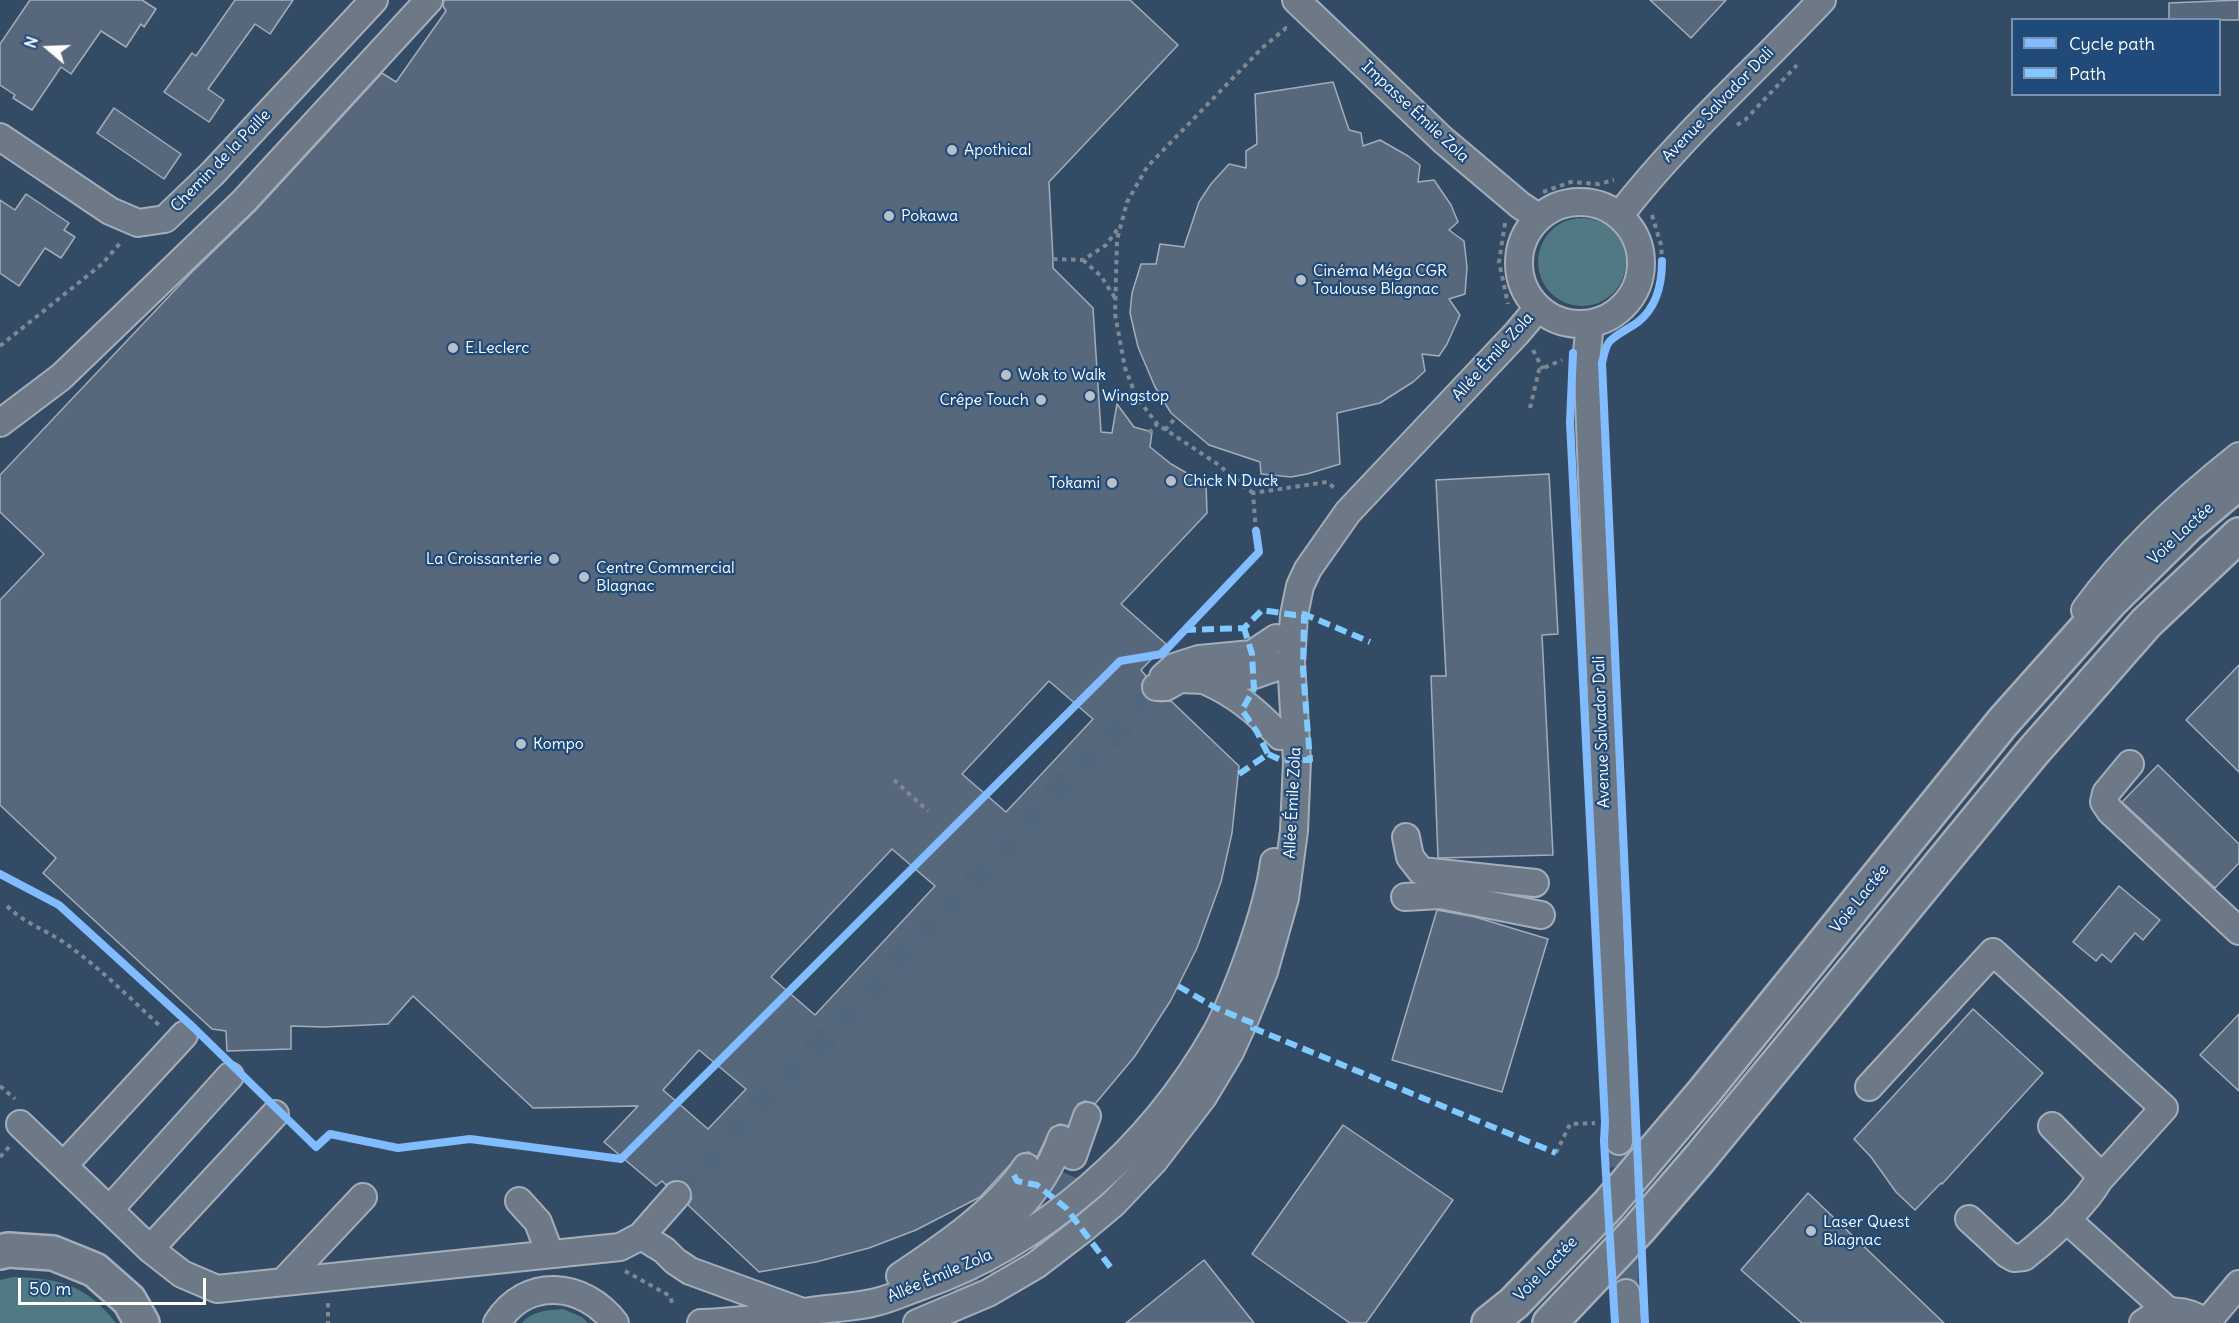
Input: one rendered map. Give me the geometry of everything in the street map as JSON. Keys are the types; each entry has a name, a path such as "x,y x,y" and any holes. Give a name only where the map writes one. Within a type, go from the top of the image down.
{"main road":[{"name":"Voie Lactée","path":"1489,1323 1514,1303 1621,1189 1704,1092 2003,722 2109,602 2187,526 2239,482"},
{"path":"1550,1323 1638,1230 1700,1158 2032,753 2146,623 2239,535"},
{"path":"0,1252 8,1250 53,1253 95,1270 129,1300 142,1323"}],"street":[{"name":"Chemin de la Paille","path":"138,223 165,219 212,174 374,0"},
{"path":"0,423 61,377 244,201 429,0"},
{"name":"Impasse Émile Zola","path":"1296,0 1443,140 1529,212"},
{"name":"Avenue Salvador Dali","path":"1619,216 1650,176 1692,130 1822,0"},
{"path":"0,137 110,211 138,223"},
{"path":"1579,202 1600,205 1619,216 1631,229 1639,245 1642,262 1639,279 1632,295 1621,309 1607,319 1590,324 1571,324 1554,318 1538,308 1524,287 1519,262 1521,246 1528,231 1529,212 1579,202"},
{"name":"Allée Émile Zola","path":"916,1323 988,1293 1036,1265 1117,1207 1203,1098 1223,1042 1264,972 1278,892 1294,831 1297,761 1283,664 1276,638 1283,588 1292,565 1324,525 1517,333 1538,308"},
{"name":"Avenue Salvador Dali","path":"1590,324 1587,352 1612,1132"},
{"path":"2003,722 2093,598 2125,559 2167,516 2239,456"},
{"name":"Allée Émile Zola","path":"1278,892 1283,664 1299,586 1346,504"},
{"path":"1276,638 1252,654 1199,659 1174,667 1159,680 1155,687 1166,687 1180,679 1204,680 1254,675 1283,664"},
{"path":"1204,680 1228,690 1246,703 1280,736"},
{"path":"2130,764 2106,793 2104,802 2110,811 2239,931"},
{"path":"1406,837 1410,857 1421,871 1535,883"},
{"path":"1405,897 1440,895 1541,915"},
{"path":"1869,1087 1993,952 2164,1108 2066,1219 2024,1257 2014,1258 2007,1254 1969,1219"},
{"path":"63,1165 181,1039"},
{"name":"Allée Émile Zola","path":"1117,1207 1105,1192 1140,1138 1223,1042"},
{"path":"110,1209 231,1076"},
{"path":"150,1249 275,1114"},
{"path":"642,1236 690,1270 804,1312 953,1256 990,1234 1025,1203 1054,1161 1067,1148 1086,1116"},
{"path":"20,1124 150,1249 182,1274 217,1289 620,1247 642,1236 677,1195"},
{"path":"2052,1126 2097,1172 2099,1180"},
{"name":"Allée Émile Zola","path":"701,1323 873,1303 942,1279 1007,1248 1066,1208 1140,1138"},
{"path":"900,1276 957,1236 1017,1181 1026,1167"},
{"path":"284,1281 363,1197"},
{"path":"519,1202 538,1222 550,1254"},
{"path":"2066,1219 2167,1310"},
{"path":"988,1293 987,1284 1007,1248"},
{"path":"2143,1323 2167,1310 2188,1312 2207,1323 2239,1284"},
{"path":"865,1323 919,1304 953,1288"},
{"path":"497,1323 511,1306 524,1297 553,1290 582,1295 595,1302 615,1323"},
{"path":"1626,1293 1628,1323"}],"path":[{"path":"1257,542 1253,493 1216,463 1157,424 1136,396 1125,368 1115,314 1117,240 1127,202 1148,167 1262,48 1286,28 1293,29"},
{"path":"1736,125 1745,120 1802,60"},
{"path":"1543,369 1536,353 1503,317 1508,304 1499,262 1504,225 1529,212 1531,193 1542,193 1571,182 1599,184 1621,178"},
{"path":"1654,206 1651,213 1662,261"},
{"path":"0,346 102,264 138,223"},
{"path":"1053,259 1083,260 1106,245 1121,224"},
{"path":"1083,260 1101,276 1116,299"},
{"path":"1530,408 1539,370 1565,358"},
{"path":"1165,430 1176,417"},
{"path":"1149,433 1157,424"},
{"path":"1253,493 1327,483 1346,504"},
{"path":"894,780 928,811"},
{"path":"7,906 20,919 58,939 90,961 181,1039"},
{"path":"1556,1153 1570,1124 1612,1132"},
{"path":"623,1270 670,1296 673,1306"}],"green space":[{"path":"1582,218 1607,225 1619,237 1626,262 1619,287 1607,299 1582,306 1557,299 1545,287 1538,262 1545,237 1557,225"},
{"path":"14,1277 46,1279 72,1286 94,1300 116,1323 0,1323 0,1280"},
{"path":"563,1309 582,1317 588,1323 522,1323 535,1314"}],"building":[{"path":"30,0 142,0 156,9 144,27 141,24 126,47 101,31 71,74 61,67 32,110 13,98 15,95 0,85 0,44"},
{"path":"235,0 293,0 270,34 255,24 208,89 224,100 209,122 164,92 192,53 196,56"},
{"name":"Centre Commercial Blagnac","path":"444,0 1130,0 1178,45 1049,182 1053,268 1093,308 1101,432 1112,433 1117,404 1134,427 1152,432 1150,447 1171,464 1206,484 1207,513 1121,604 1166,644 1141,670 1146,676 1141,686 1143,695 1155,702 1171,701 1239,766 1232,833 1221,882 1197,948 1171,1000 1135,1056 1095,1104 1085,1101 1078,1104 1068,1126 1060,1124 1051,1128 1037,1157 1028,1152 1020,1154 980,1197 916,1230 869,1248 816,1262 759,1272 688,1205 692,1198 686,1183 679,1180 666,1185 662,1181 656,1186 604,1142 638,1106 533,1108 413,996 388,1024 291,1026 291,1049 227,1051 226,1031 212,1029 43,873 56,858 0,805 0,600 44,554 0,512 0,475 192,272 255,211 382,73 396,82 446,11 443,6","holes":["1049,681 1093,719 1006,812 962,774","892,849 935,886 815,1015 771,977","699,1050 746,1089 708,1129 663,1090"]},
{"path":"1650,0 1726,0 1691,38"},
{"path":"2239,0 2239,20 2169,18 2169,3"},
{"name":"Cinéma Méga CGR Toulouse Blagnac","path":"1333,82 1349,130 1361,133 1363,146 1380,140 1408,156 1420,165 1418,182 1434,180 1451,205 1458,222 1449,230 1464,241 1467,267 1465,294 1449,299 1460,315 1439,356 1422,354 1425,371 1413,382 1380,403 1337,413 1340,464 1291,477 1261,474 1260,462 1209,445 1171,413 1155,387 1138,347 1130,313 1132,293 1141,264 1156,264 1160,244 1184,247 1199,202 1229,164 1246,168 1246,151 1257,144 1255,94"},
{"path":"114,108 181,154 164,179 97,133"},
{"path":"26,194 69,223 64,230 75,237 61,258 45,248 19,286 0,273 0,200 15,210"},
{"path":"1549,474 1558,634 1542,635 1553,855 1438,858 1431,676 1446,676 1436,480"},
{"path":"2239,665 2239,772 2186,720"},
{"path":"2158,765 2239,844 2239,863 2215,888 2122,802"},
{"path":"2119,886 2160,920 2143,940 2135,933 2111,962 2102,954 2096,961 2073,942"},
{"path":"1437,910 1475,917 1548,939 1502,1092 1392,1060"},
{"path":"1973,1009 2043,1073 1942,1184 1915,1210 1896,1192 1871,1157 1854,1139"},
{"path":"2239,1014 2239,1091 2200,1055"},
{"path":"1343,1125 1453,1200 1366,1323 1350,1323 1252,1254"},
{"name":"Laser Quest Blagnac","path":"1808,1193 1944,1323 1802,1323 1741,1270"},
{"path":"1204,1260 1254,1323 1126,1323"}],"tunnel":[{"path":"677,1195 1156,687"},
{"path":"1619,1141 1626,1293"},
{"path":"1031,1228 1057,1194 1073,1156"},
{"path":"953,1288 991,1264"}],"marked path":[{"path":"1184,630 1244,628 1262,610 1294,615 1304,614 1370,642"},
{"path":"1268,754 1281,760 1310,760 1303,670 1304,614"},
{"path":"1239,774 1268,754 1242,710 1254,689 1252,654 1244,628"},
{"path":"1178,986 1216,1008 1255,1024 1253,1028 1556,1153"},
{"path":"1014,1175 1017,1181 1037,1185 1066,1208 1111,1268"}],"cycle path":[{"path":"1645,1323 1602,363 1610,341 1638,322 1650,309 1657,294 1662,261"},
{"path":"1573,353 1570,422 1605,1122 1604,1141 1615,1323"},
{"path":"0,874 59,905 194,1028 316,1147 330,1134 398,1148 470,1139 621,1159 1120,661 1162,654 1259,552 1256,531"}],"place":[{"name":"Apothical","path":"952,150"},
{"name":"Pokawa","path":"889,216"},
{"name":"Cinéma Méga CGR Toulouse Blagnac","path":"1301,280"},
{"name":"E.Leclerc","path":"453,348"},
{"name":"Wok to Walk","path":"1006,375"},
{"name":"Wingstop","path":"1090,396"},
{"name":"Crêpe Touch","path":"1041,400"},
{"name":"Chick N Duck","path":"1171,481"},
{"name":"Tokami","path":"1112,483"},
{"name":"La Croissanterie","path":"554,559"},
{"name":"Centre Commercial Blagnac","path":"584,577"},
{"name":"Kompo","path":"521,744"},
{"name":"Laser Quest Blagnac","path":"1811,1231"}]}
